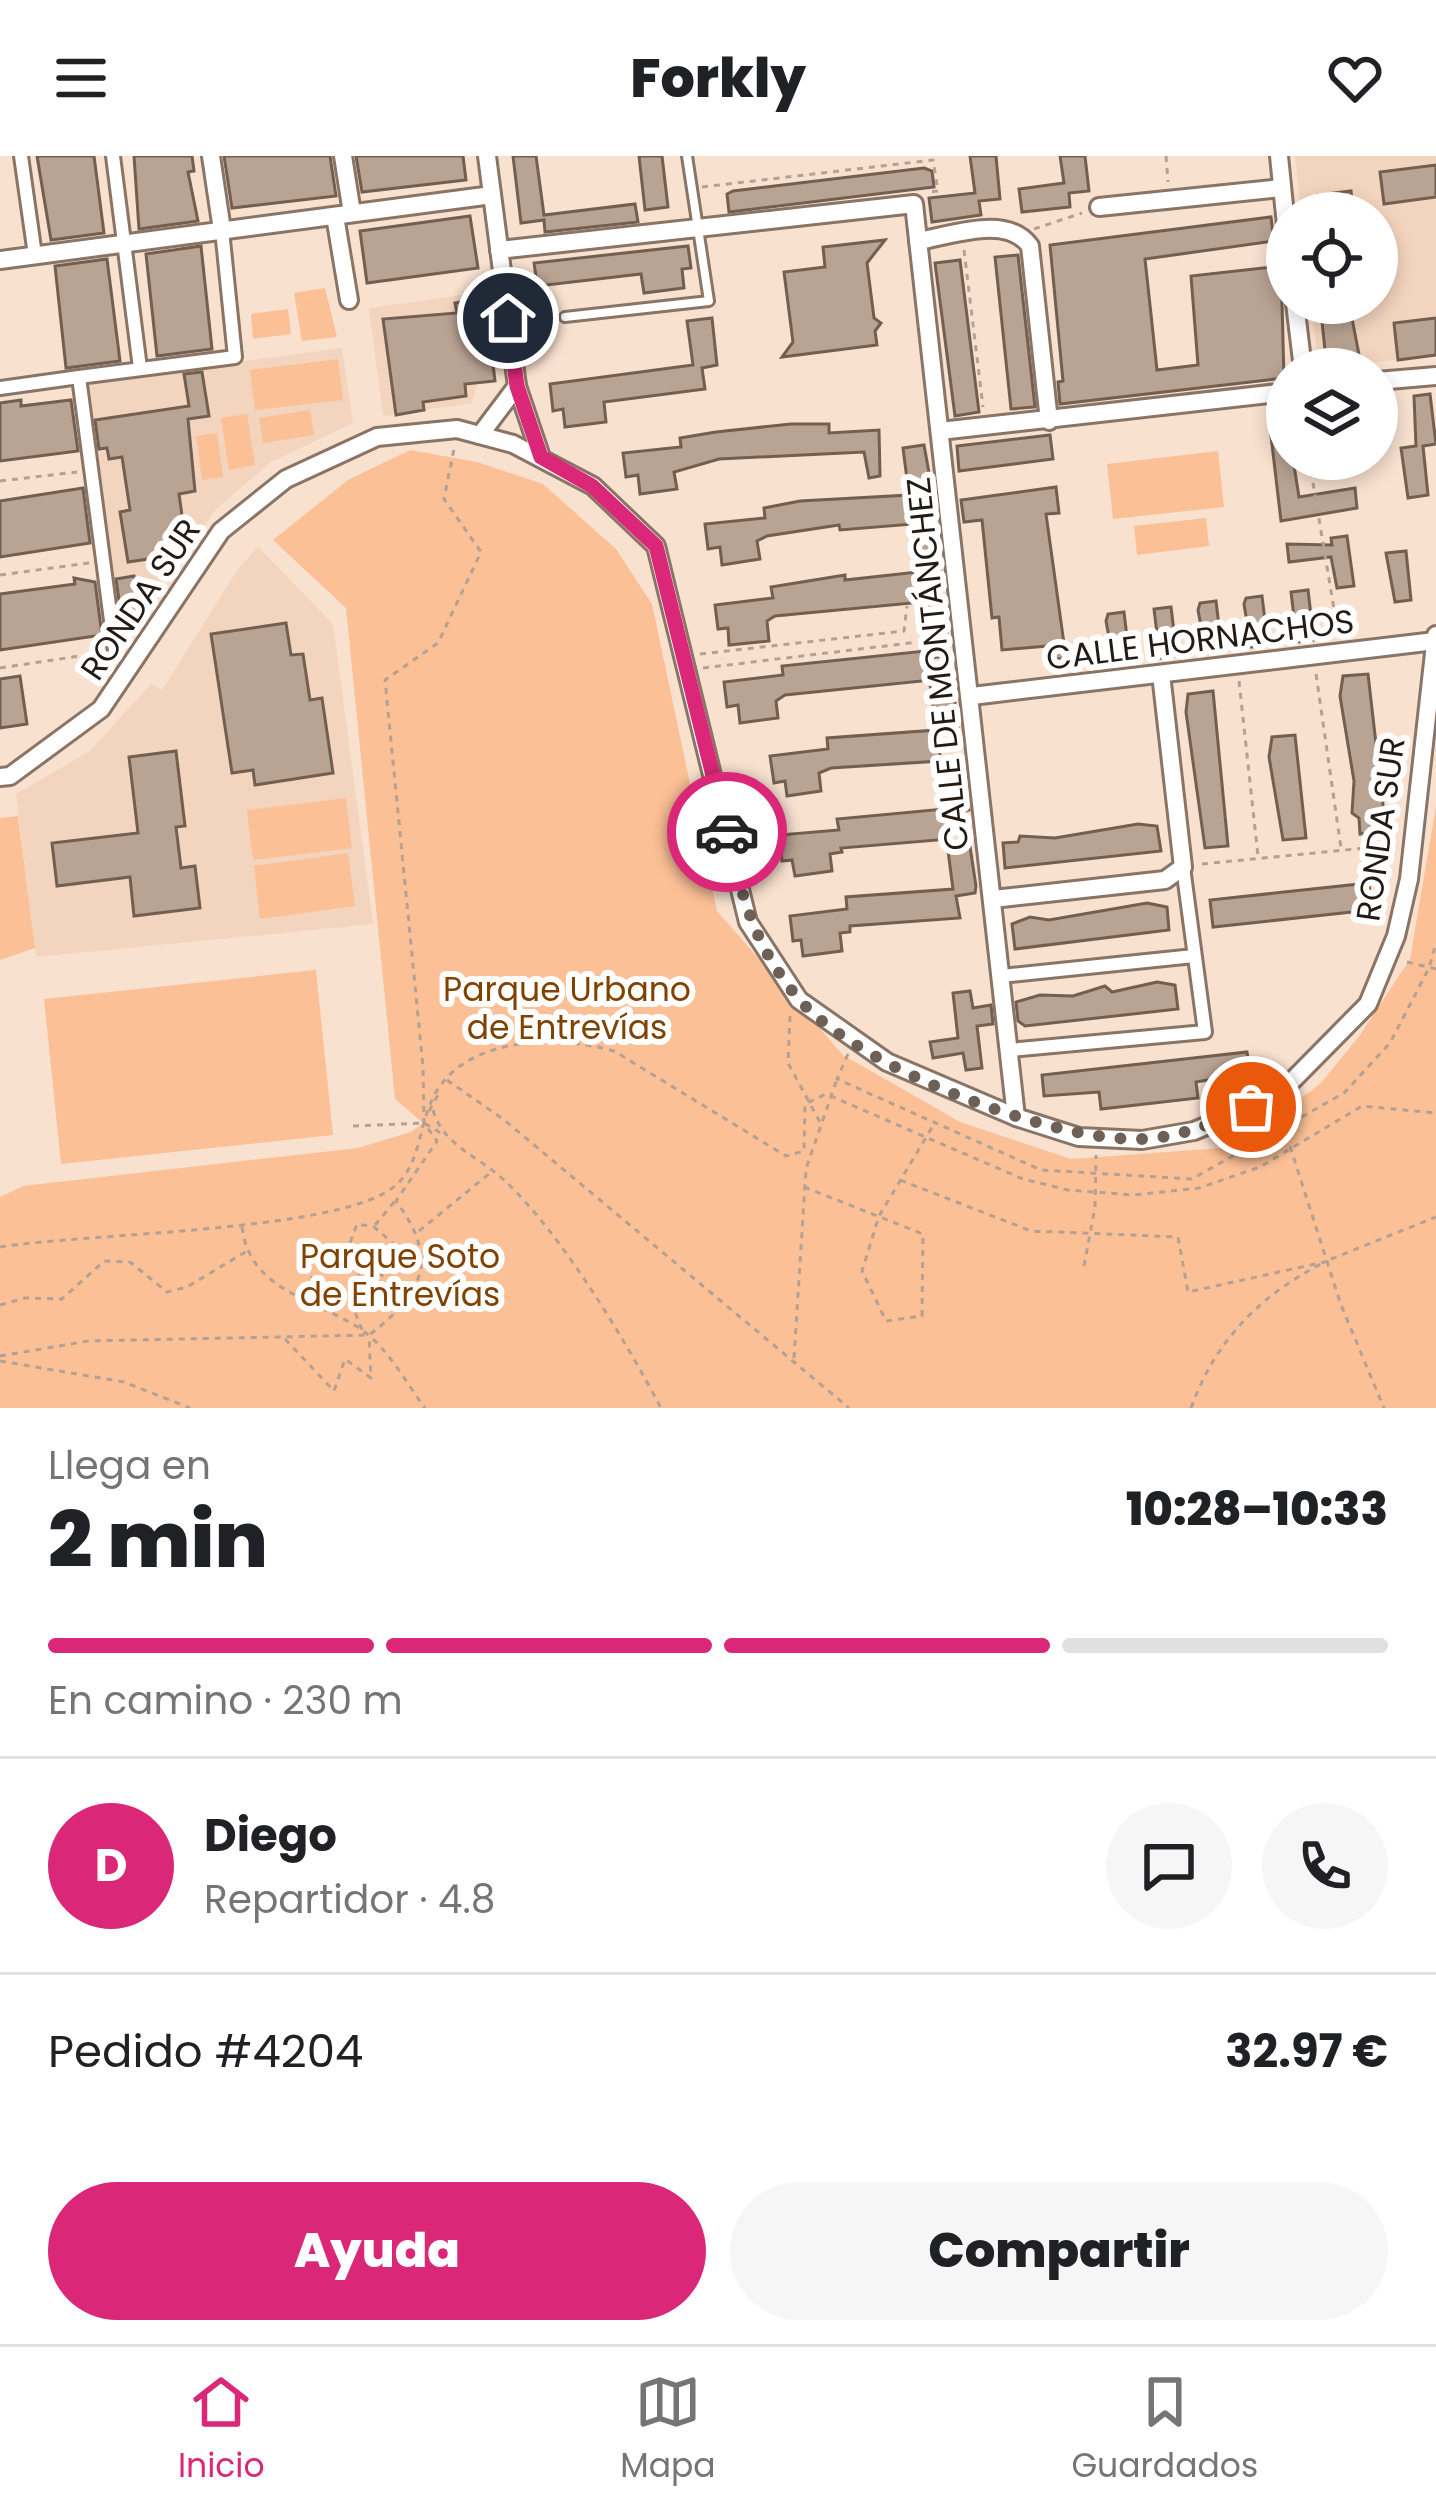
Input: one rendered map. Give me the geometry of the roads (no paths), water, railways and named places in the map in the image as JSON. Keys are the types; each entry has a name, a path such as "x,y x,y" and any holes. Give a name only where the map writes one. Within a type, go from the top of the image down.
{"street":[{"path":"21,156 35,255"},
{"path":"113,156 140,368"},
{"path":"0,388 235,357 212,156"},
{"path":"343,156 349,301"},
{"path":"487,156 517,386 541,457"},
{"path":"1279,156 1282,192"},
{"path":"1099,207 1281,188"},
{"path":"0,260 492,195"},
{"name":"CALLE DE MONTÁNCHEZ","path":"697,229 914,204 1016,1117"},
{"path":"918,241 1007,227 1030,246 1049,421"},
{"path":"499,250 697,229"},
{"path":"1398,379 1436,376"},
{"path":"79,377 115,651"},
{"path":"481,435 517,386"},
{"path":"940,431 1266,395"},
{"name":"RONDA SUR","path":"0,777 10,776 101,709 221,531 253,501 331,455 377,437 458,429 481,435 541,457 592,486 656,546 748,922 793,991 853,1041 908,1072 1016,1117 1096,1137 1142,1140 1194,1131 1272,1094 1333,1045 1368,1004 1388,956 1409,879 1436,638"},
{"name":"CALLE HORNACHOS","path":"972,696 1436,638"},
{"path":"1009,1050 1204,1032 1161,674"},
{"path":"993,899 1166,880 1183,867"},
{"path":"1001,976 1195,956"}],"lane":[{"path":"565,316 709,301 686,156"}],"park label":[{"name":"Parque Urbano de Entrevías","path":"567,1008"},
{"name":"Parque Soto de Entrevías","path":"400,1275"}]}
